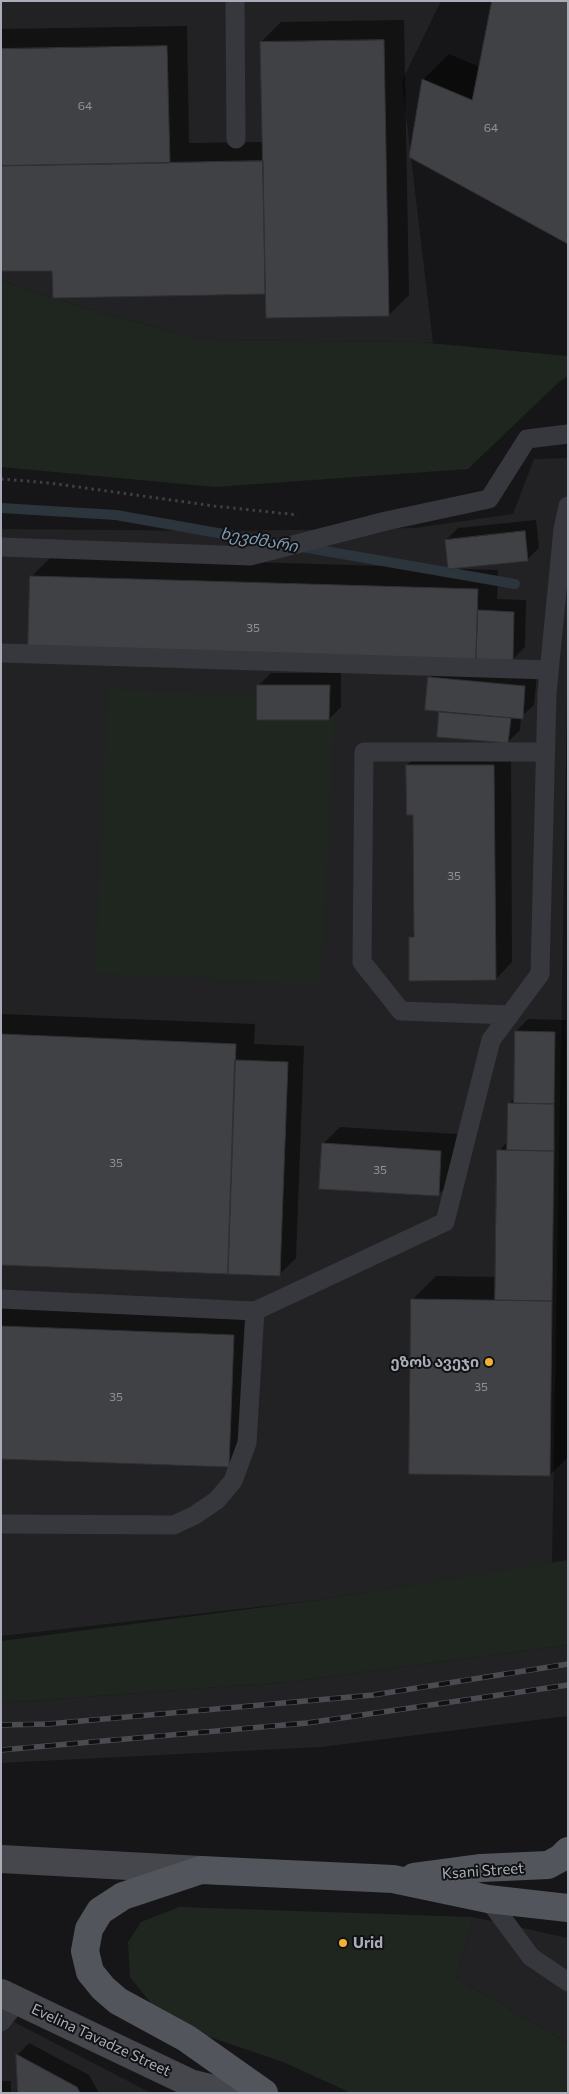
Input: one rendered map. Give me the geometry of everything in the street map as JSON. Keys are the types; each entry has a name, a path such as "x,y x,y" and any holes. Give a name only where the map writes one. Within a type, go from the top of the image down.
{"main road":[{"name":"Ksani Street","path":"393,1879 481,1868 548,1865 562,1858 568,1851"},
{"path":"1,1859 393,1879 488,1899 568,1908"},
{"path":"201,1870 123,1896 100,1911 89,1928 85,1951 90,1972 103,1988 118,2001 186,2038 264,2093"},
{"name":"Evelina Tavadze Street","path":"10,1997 190,2083 230,2093"}],"lane":[{"path":"235,1 236,139"},
{"path":"1,547 250,556 386,521 489,499 527,439 568,434"},
{"path":"1,1299 255,1311 445,1222 491,1040 540,974 548,670 563,530 568,506"},
{"path":"1,653 548,670"},
{"path":"510,1015 401,1011 362,962 364,752 545,752"},
{"path":"1,1524 174,1525 195,1515 217,1500 233,1481 247,1443 255,1311"},
{"path":"488,1899 531,1957 568,1982"},
{"path":"1,2022 10,1997"}],"path":[{"path":"1,479 50,483 233,508 300,515"}],"shaded area":[{"path":"1,1 441,1 402,81 433,343 203,340 85,308 1,281"},
{"path":"1,281 85,308 203,340 418,342 568,356 568,376 560,381 468,469 215,487 1,467"},
{"path":"568,458 568,640 552,1563 319,1600 1,1636 1,529 223,531 415,528 513,514 534,459"},
{"path":"108,689 335,700 321,984 95,973"},
{"path":"568,1560 568,1645 287,1682 1,1703 1,1641 319,1600"},
{"path":"568,1645 568,1716 321,1747 1,1763 1,1703 287,1682"},
{"path":"179,1907 473,1917 456,1978 568,2043 568,2093 351,2093 283,2062 166,2022 130,1977 128,1942 141,1922"},
{"path":"473,1917 568,1938 568,2043 456,1978"},
{"path":"14,2022 151,2093 1,2093 1,2032"}],"building":[{"path":"492,1 568,1 568,244 409,157 422,79 472,100"},
{"path":"384,40 389,316 266,318 260,42"},
{"path":"167,46 170,163 1,166 1,49"},
{"path":"263,161 265,294 53,298 52,271 1,271 1,166"},
{"path":"525,531 528,561 448,569 445,540"},
{"path":"30,576 478,589 476,660 28,646"},
{"path":"478,610 514,612 513,660 476,660"},
{"path":"428,677 525,686 523,719 425,710"},
{"path":"257,685 330,685 329,720 257,720"},
{"path":"439,712 511,718 508,743 437,737"},
{"path":"406,765 494,765 496,980 409,981 409,937 414,937 413,815 407,815"},
{"path":"515,1031 555,1032 554,1104 514,1103"},
{"path":"1,1034 236,1044 228,1274 1,1265"},
{"path":"235,1060 288,1062 280,1276 228,1274"},
{"path":"508,1103 554,1104 554,1151 507,1150"},
{"path":"322,1143 441,1151 439,1196 319,1189"},
{"path":"497,1150 554,1151 552,1301 495,1300"},
{"path":"411,1299 552,1301 550,1476 409,1474"},
{"path":"1,1326 234,1335 229,1467 1,1459"},
{"path":"16,2054 77,2087 80,2093 18,2093"}],"waterway":[{"name":"ხევძმარი","path":"1,508 116,515 280,544"},
{"name":"ხევძმარი","path":"302,547 515,584"}],"railway":[{"path":"1,1725 48,1724 373,1695 568,1664"},
{"path":"1,1750 307,1723 568,1685"}],"place":[{"name":"ეზოს ავეჯი","path":"489,1362"},
{"name":"Urid","path":"343,1943"}]}
